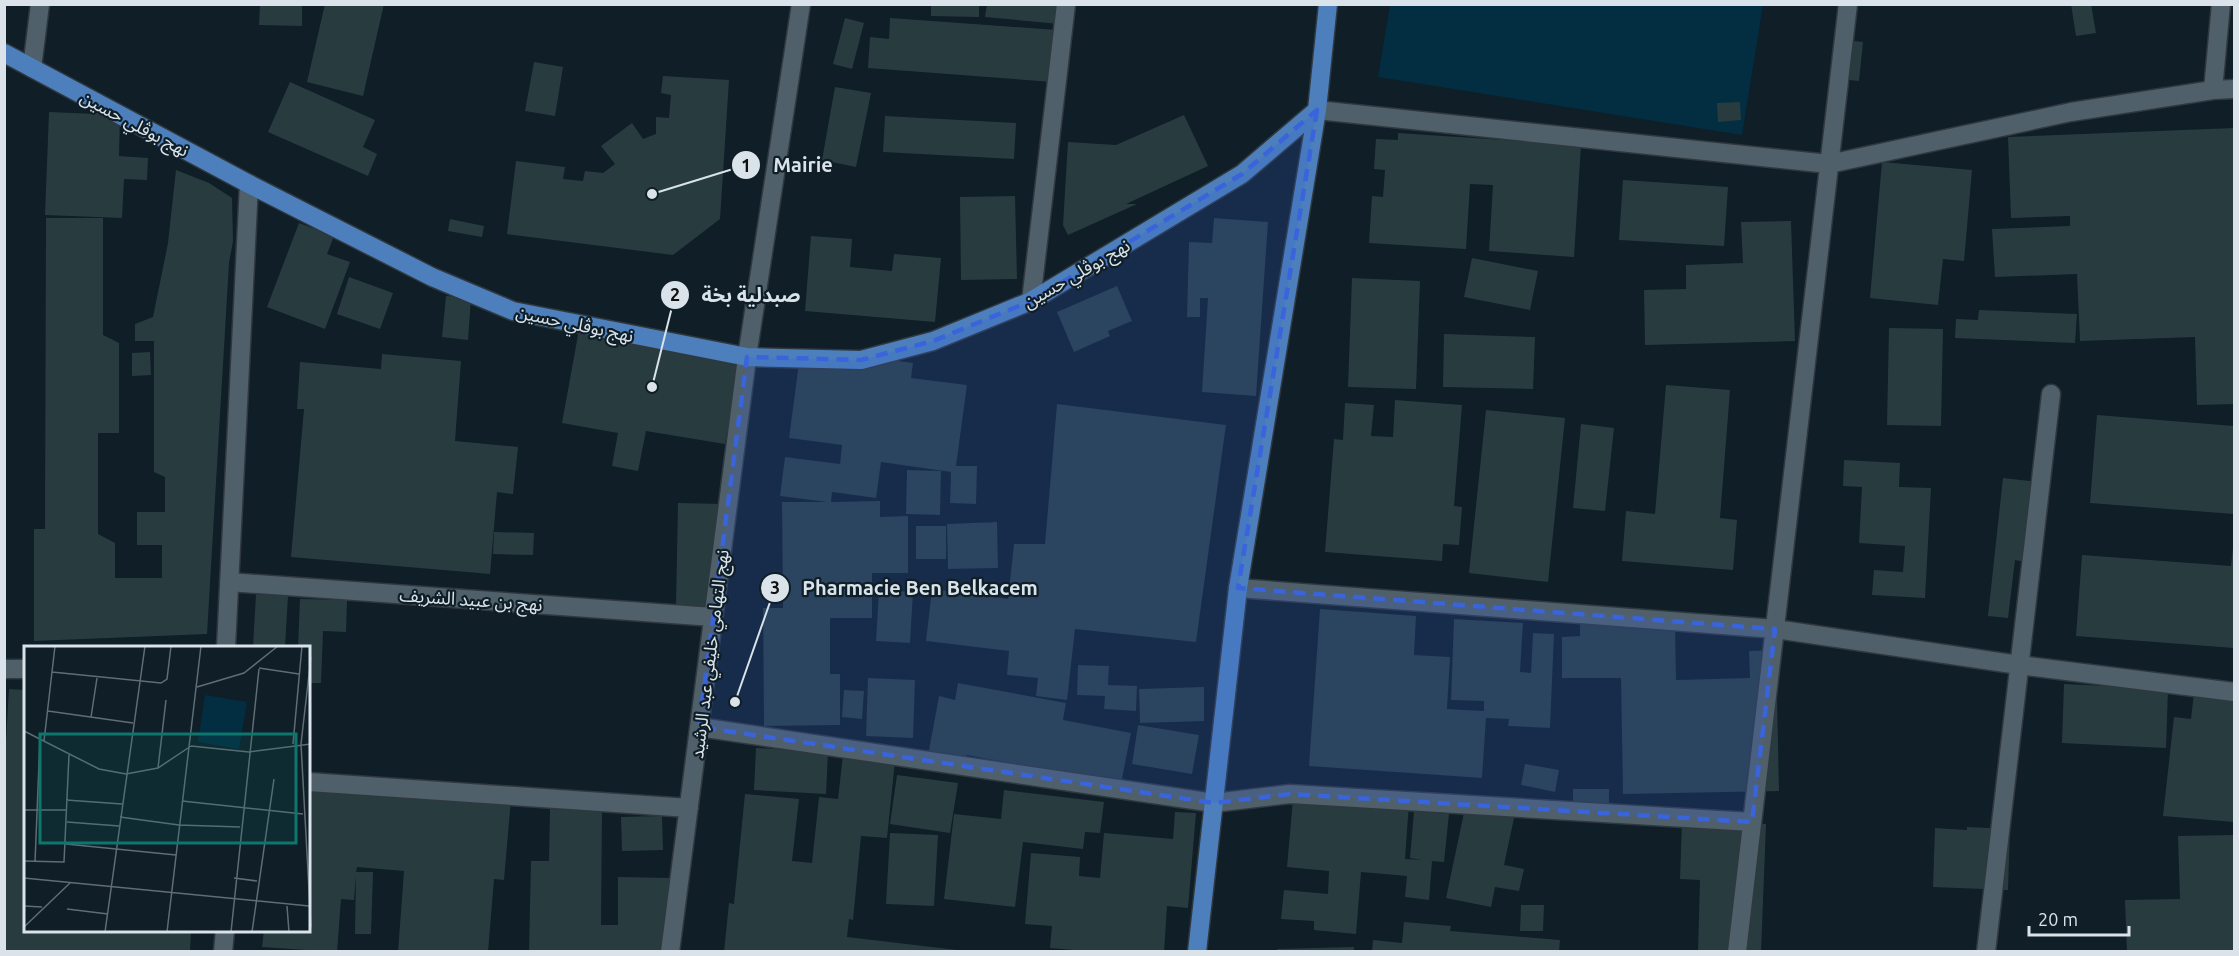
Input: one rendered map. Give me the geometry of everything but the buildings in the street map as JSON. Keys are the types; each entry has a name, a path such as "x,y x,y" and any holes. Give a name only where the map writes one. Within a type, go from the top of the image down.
{"main road":[{"path":"1197,951 1238,588 1317,110 1328,4"},
{"name":"نهج بوڨلي حسين","path":"4,53 249,184 432,277 513,311 747,357 861,360 933,341 1031,301 1242,174 1317,110"}],"street":[{"path":"32,68 40,4"},
{"name":"نهج التهامي خليفي عبد الرشيد","path":"670,951 747,357 801,4"},
{"path":"1031,301 1066,4"},
{"path":"1737,951 1848,4"},
{"path":"2213,90 2221,4"},
{"path":"1317,110 1828,164 2071,112 2213,90 2235,89"},
{"path":"226,646 249,184"},
{"path":"1986,951 2051,394"},
{"name":"نهج بن عبيد الشريف","path":"229,582 714,617"},
{"path":"1238,588 1775,629 2235,692"},
{"path":"4,669 24,669"},
{"path":"699,727 1214,803 1290,794 1752,822"},
{"path":"310,782 689,808"},
{"path":"223,951 225,932"}],"highlighted area":[{"path":"1317,110 1238,588 1775,629 1752,822 1290,794 1214,803 699,727 747,357 861,360 933,341 1031,301 1242,174"}],"shaded area":[{"path":"1390,5 1763,5 1742,135 1378,77"}],"place":[{"name":"Mairie","path":"652,194"},
{"name":"صبدلية بخة","path":"652,387"},
{"name":"Pharmacie Ben Belkacem","path":"735,702"}]}
